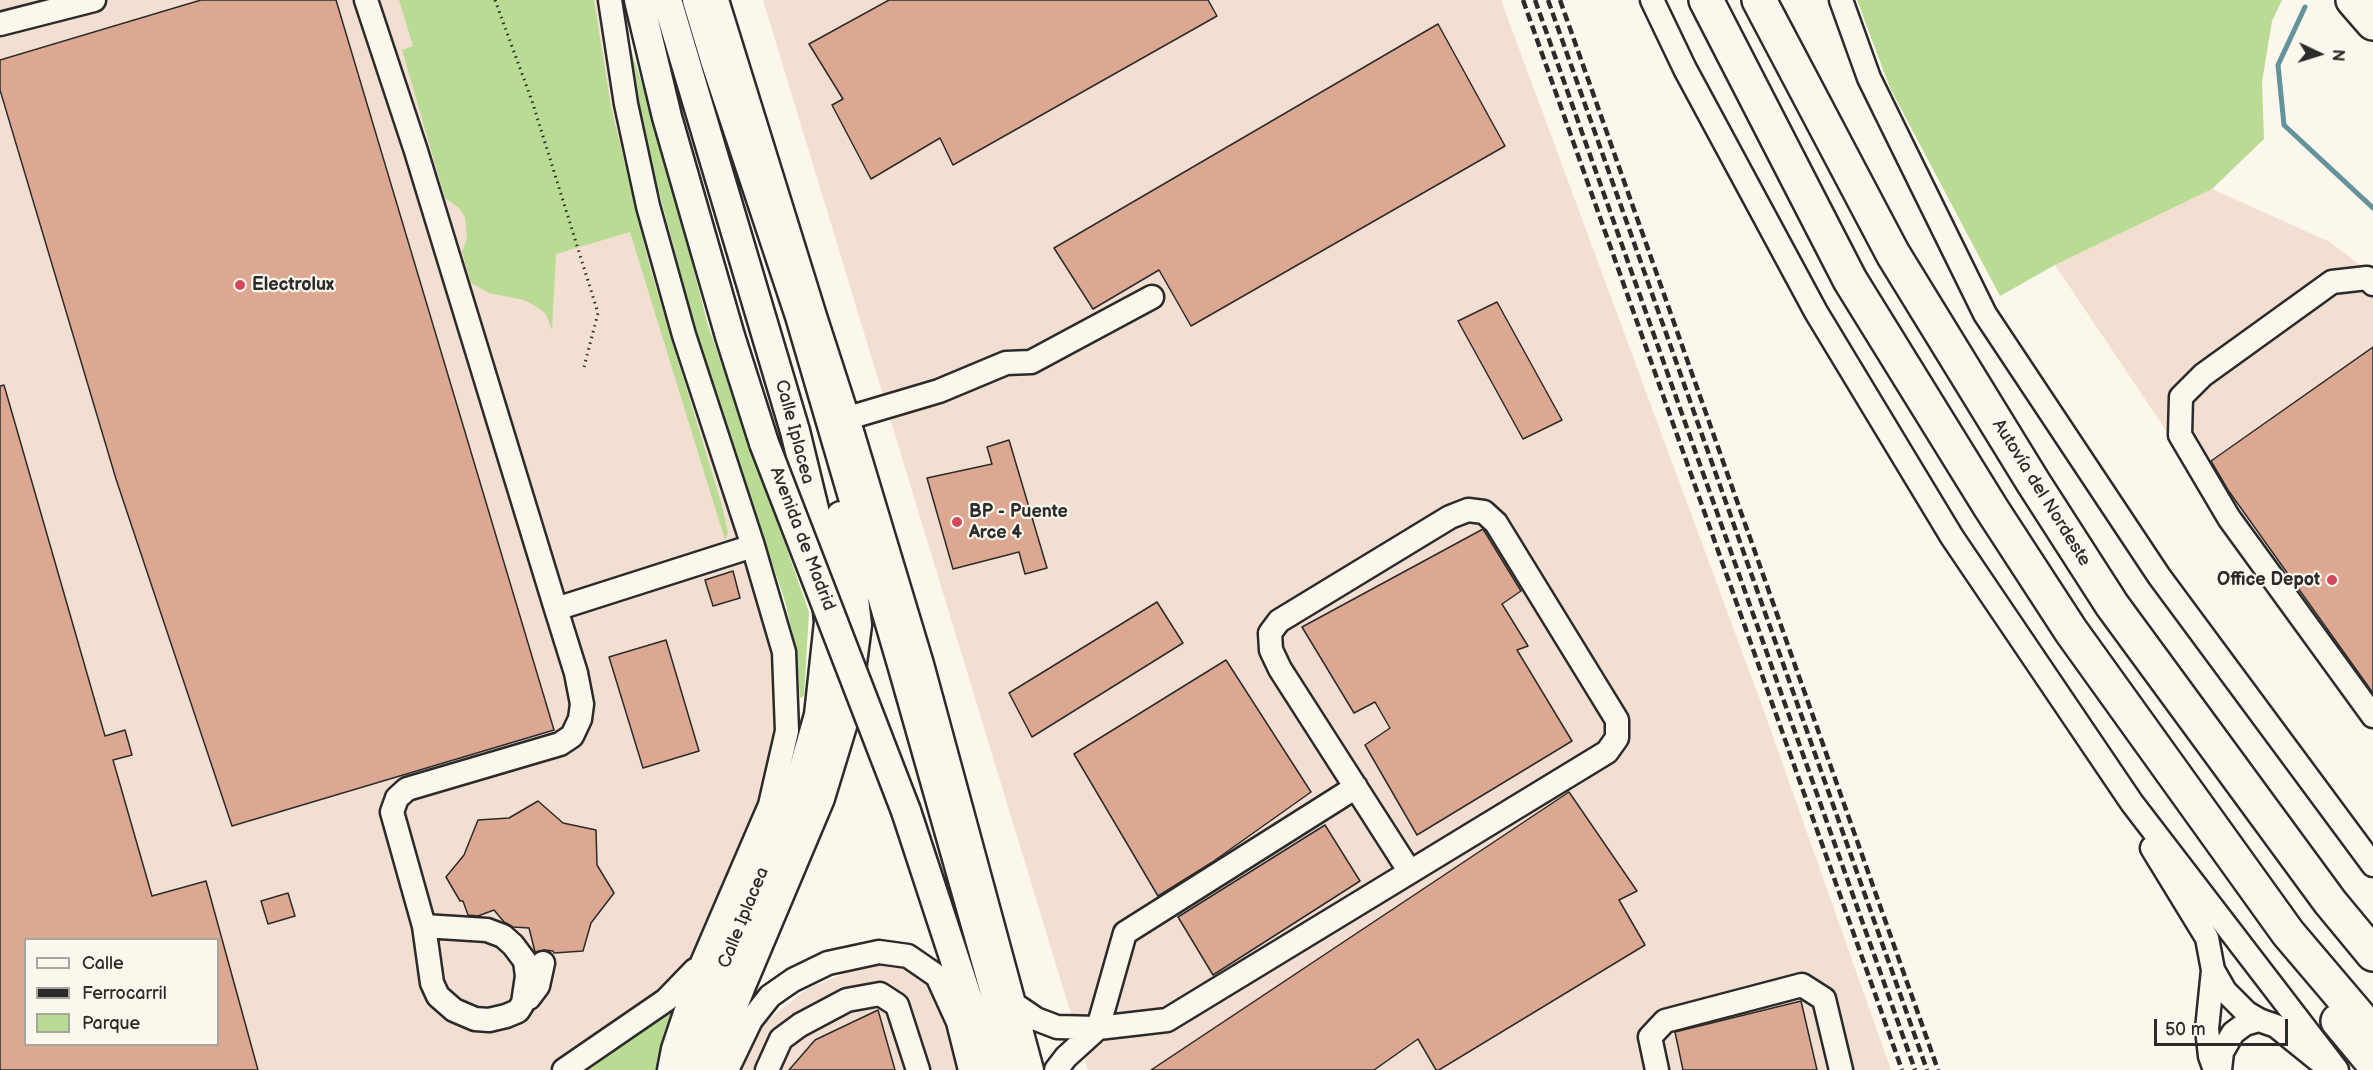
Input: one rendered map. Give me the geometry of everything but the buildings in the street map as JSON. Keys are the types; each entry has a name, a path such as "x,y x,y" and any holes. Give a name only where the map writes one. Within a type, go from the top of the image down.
{"highway":[{"path":"1706,0 1850,280 1991,508 2071,631 2288,933 2373,1033"},
{"name":"Autovía del Nordeste","path":"1759,0 1893,254 2033,482 2112,604 2330,902 2373,954"},
{"path":"1780,0 1910,240 2033,482"},
{"path":"2353,0 2373,23"},
{"path":"2288,933 2342,1027 2373,1063"}],"main road":[{"path":"626,0 667,117"},
{"name":"Avenida de Madrid","path":"639,0 667,117 730,336 764,443 906,811 991,1070"},
{"name":"Calle Iplacea","path":"667,0 795,431 821,538 829,622 819,715 798,789 722,972 691,1054 688,1070"},
{"path":"697,0 800,316 927,750 1017,1070"},
{"name":"Calle Iplacea","path":"712,1070 724,1028 820,798 845,716 857,625 847,537 715,60"}],"street":[{"path":"0,24 94,0"},
{"path":"366,0 416,151 576,672 582,704 580,718 572,736 560,744 407,789 397,798 392,812 424,926 432,983 438,996 454,1010 474,1019 489,1020 506,1016 518,1011 523,1003 533,995 538,986 543,963"},
{"path":"610,0 626,104 648,206 684,335 753,546 784,652 787,731 770,805 700,965 673,1049 669,1070"},
{"path":"717,0 848,418 922,664 1032,1070"},
{"path":"1652,0 1684,69 1816,312 1952,537 2132,803 2337,1070"},
{"path":"1841,0 1869,78 1985,314 2159,576 2373,865"},
{"path":"2373,284 2367,278 2332,282 2203,375 2181,397 2180,435 2229,518 2373,716"},
{"path":"848,418 939,391 1006,363 1031,362 1152,297"},
{"path":"1014,1004 1036,1019 1058,1027 1098,1028 1167,1020 1606,753 1617,738 1617,720 1496,523 1484,512 1468,510 1450,518 1279,621 1270,633 1271,651 1281,669 1410,872"},
{"path":"556,609 753,546"},
{"path":"1056,1070 1066,1057 1098,1028 1125,933 1356,788"},
{"path":"2132,803 2156,857 2207,938 2213,970 2207,1029 2210,1056 2218,1070"},
{"path":"424,926 487,930 503,936 525,961 527,975 523,1003"},
{"path":"727,1070 751,1020 770,996 794,980 828,963 879,952 908,956 938,976 958,1022 970,1070"},
{"path":"564,1070 666,1000 700,965"},
{"path":"2213,970 2225,991 2247,1013 2276,1026 2330,1070"},
{"path":"1657,1070 1650,1037 1665,1021 1802,985 1824,999 1840,1070"},
{"path":"767,1070 781,1039 788,1033 847,1000 880,994 897,1005 918,1070"},
{"path":"760,1007 788,1033"},
{"path":"2218,1070 2222,1052 2233,1033 2245,1024 2259,1020"}],"path":[{"path":"495,0 532,101 598,313 584,367"}],"shaded area":[{"path":"0,0 600,0 773,650 776,731 753,815 688,963 594,1070 0,1070"},
{"path":"763,0 1501,0 1764,711 1891,1070 1088,1070"},
{"path":"2212,189 2330,242 2373,275 2373,731 2331,676 2055,265"},
{"path":"869,964 899,965 937,989 961,1070 742,1070 754,1031 808,988"}],"green space":[{"path":"399,0 594,0 611,107 650,268 722,506 728,533 725,540 630,232 556,254 552,330 546,314 537,307 524,300 489,293 471,283 462,252 467,238 465,217 459,208 445,198 402,50 413,46"},
{"path":"1857,0 2282,0 2272,21 2262,82 2264,139 2212,189 2055,265 2000,296 1890,88"},
{"path":"629,43 660,140 708,325 809,612 804,696 800,698 796,649 785,601 695,327 648,151 636,89 624,44"},
{"path":"678,1004 660,1070 575,1070"}],"waterway":[{"path":"2305,7 2278,65 2284,125 2373,208"}],"railway":[{"path":"1523,0 1902,1070"},
{"path":"1535,0 1915,1070"},
{"path":"1548,0 1927,1070"},
{"path":"1560,0 1938,1070"}],"place":[{"name":"Electrolux","path":"240,285"},
{"name":"BP - Puente Arce 4","path":"957,522"},
{"name":"Office Depot","path":"2332,580"}]}
